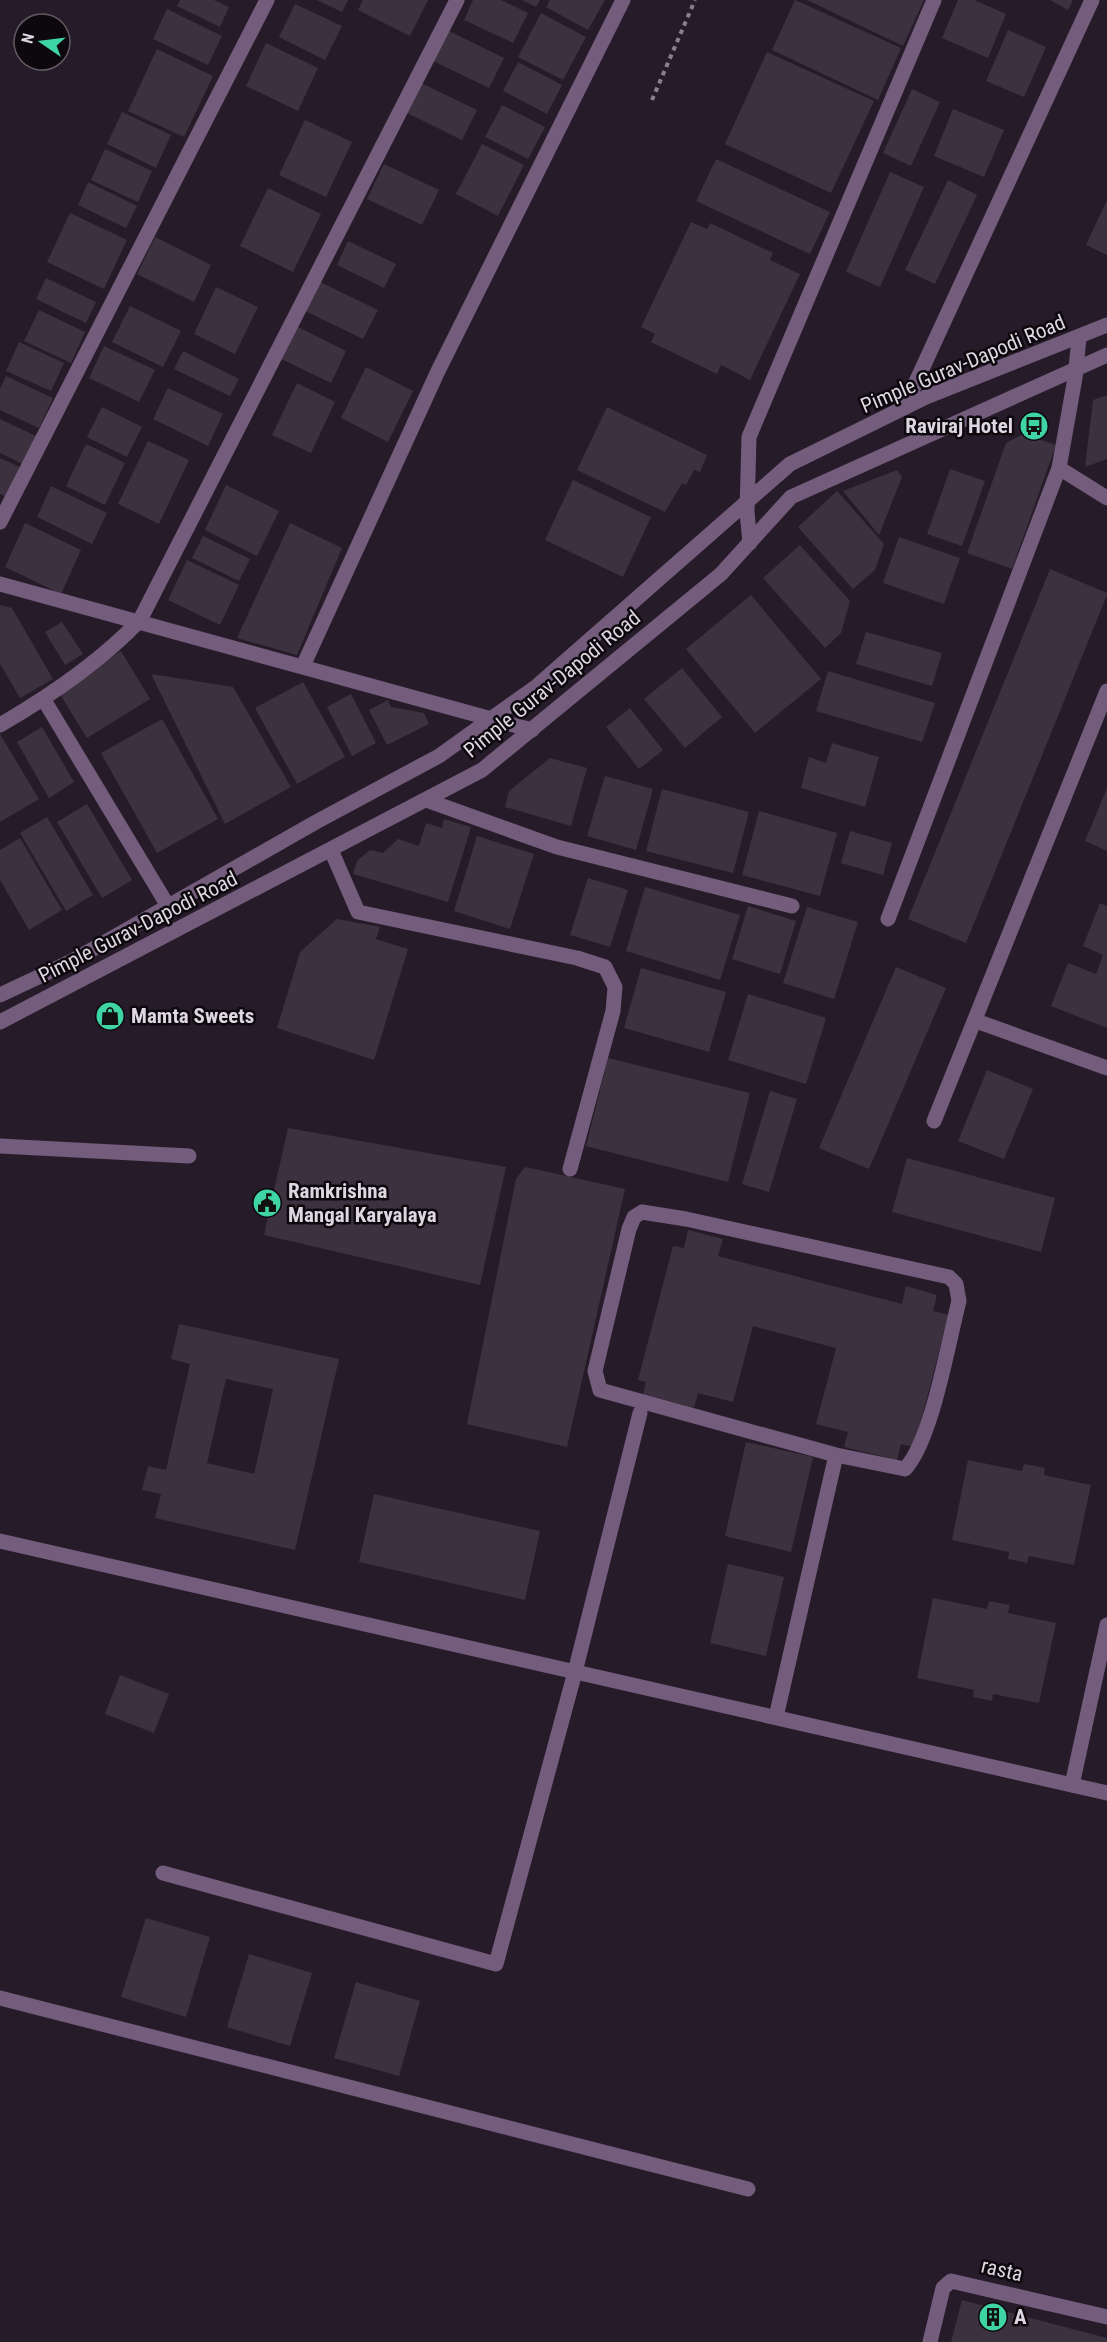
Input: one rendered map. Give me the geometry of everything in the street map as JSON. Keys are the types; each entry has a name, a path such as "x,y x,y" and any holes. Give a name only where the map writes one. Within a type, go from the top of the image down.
{"street":[{"path":"0,522 267,0"},
{"path":"0,725 44,700 125,636 140,620 457,0"},
{"path":"303,666 438,371 623,0"},
{"path":"750,543 747,501 749,438 934,0"},
{"path":"904,408 1092,0"},
{"name":"Pimple Gurav-Dapodi Road","path":"0,995 72,961 316,822 439,756 537,686 790,464 904,408 1107,325"},
{"path":"888,920 1059,468 1079,338"},
{"name":"Pimple Gurav-Dapodi Road","path":"0,1022 482,770 721,574 791,497 1107,355"},
{"path":"1059,468 1107,498"},
{"path":"0,584 140,620 532,730"},
{"path":"934,1121 1107,691"},
{"path":"44,700 168,906"},
{"path":"426,800 557,847 792,906"},
{"path":"331,850 358,912 577,958 605,967 615,987 614,1011 570,1169"},
{"path":"976,1021 1107,1068"},
{"path":"0,1146 189,1156"},
{"path":"642,1212 686,1219 949,1277 956,1284 959,1301 926,1430 914,1459 904,1469 836,1455 600,1390 595,1371 629,1229 634,1217 642,1212"},
{"path":"164,1873 496,1964 575,1672 640,1413"},
{"path":"776,1718 836,1455"},
{"path":"0,1541 1107,1793"},
{"path":"1072,1785 1107,1625"},
{"path":"0,1998 748,2189"},
{"name":"rasta","path":"930,2342 943,2288 951,2281 1107,2317"}],"path":[{"path":"652,100 695,0"}],"building":[{"path":"180,0 214,0 229,7 220,27 177,6"},
{"path":"317,0 348,0 342,12"},
{"path":"363,0 428,0 410,36 358,10"},
{"path":"473,0 501,0 528,13 513,43 464,20"},
{"path":"522,0 540,0 536,7"},
{"path":"550,0 605,0 588,30 546,7"},
{"path":"795,0 901,48 878,100 772,50"},
{"path":"807,0 924,0 903,46"},
{"path":"958,0 974,0 1006,14 988,58 942,38"},
{"path":"1050,0 1073,0 1068,10"},
{"path":"295,4 342,26 325,60 279,37"},
{"path":"167,9 222,36 208,65 153,39"},
{"path":"541,13 586,37 563,80 518,57"},
{"path":"447,30 504,58 489,88 433,61"},
{"path":"1008,30 1046,47 1024,97 986,81"},
{"path":"266,43 318,68 298,111 246,86"},
{"path":"157,49 213,76 184,137 128,111"},
{"path":"767,52 874,101 831,193 725,144"},
{"path":"518,62 562,85 547,114 503,91"},
{"path":"421,83 477,110 462,140 407,113"},
{"path":"912,89 940,102 911,166 883,153"},
{"path":"502,105 545,127 528,159 485,137"},
{"path":"953,109 1004,130 984,177 934,156"},
{"path":"122,112 171,135 156,168 107,144"},
{"path":"305,120 352,142 326,197 279,175"},
{"path":"482,144 524,165 498,216 456,194"},
{"path":"105,149 152,171 138,202 91,180"},
{"path":"716,159 830,212 810,254 696,201"},
{"path":"384,164 439,190 422,225 367,199"},
{"path":"890,172 924,187 880,287 846,272"},
{"path":"948,180 977,195 935,284 905,270"},
{"path":"88,182 137,206 126,228 78,205"},
{"path":"268,188 321,214 293,272 240,246"},
{"path":"1107,200 1107,255 1086,245"},
{"path":"70,213 127,240 104,289 47,262"},
{"path":"691,222 707,229 710,223 773,253 770,260 800,274 750,380 721,365 717,374 651,342 655,334 641,327"},
{"path":"155,237 211,265 194,302 137,274"},
{"path":"348,241 396,264 384,288 337,265"},
{"path":"46,278 96,302 86,323 36,299"},
{"path":"318,281 378,310 363,339 303,310"},
{"path":"216,287 258,307 235,354 194,334"},
{"path":"130,306 181,331 163,367 112,342"},
{"path":"39,310 85,332 71,363 24,341"},
{"path":"296,326 346,351 331,383 281,359"},
{"path":"19,342 64,363 51,391 6,371"},
{"path":"104,346 155,370 139,402 89,378"},
{"path":"183,351 239,379 230,396 174,369"},
{"path":"366,367 413,391 388,442 341,418"},
{"path":"6,376 53,398 39,428 0,410 0,389"},
{"path":"297,383 335,402 311,453 272,435"},
{"path":"168,388 223,414 208,446 153,419"},
{"path":"1107,395 1107,459 1085,467 1093,400"},
{"path":"102,407 142,427 127,457 87,437"},
{"path":"607,407 707,455 700,472 694,470 686,485 682,483 665,512 577,470"},
{"path":"0,419 36,436 23,464 0,453"},
{"path":"1023,434 1056,445 1012,569 967,553 1006,443"},
{"path":"148,441 189,460 159,524 118,504"},
{"path":"86,444 125,463 105,505 66,486"},
{"path":"0,458 20,467 6,497 0,494"},
{"path":"950,469 985,481 962,546 927,534"},
{"path":"897,470 902,477 879,535 843,491"},
{"path":"573,480 651,517 623,577 545,540"},
{"path":"226,485 279,511 257,556 205,530"},
{"path":"51,486 107,513 92,544 37,517"},
{"path":"837,491 884,544 875,570 853,589 798,527"},
{"path":"25,523 81,550 61,594 5,567"},
{"path":"290,523 342,548 297,655 237,638"},
{"path":"203,536 250,559 239,581 192,558"},
{"path":"899,537 960,558 944,604 883,583"},
{"path":"800,545 850,601 841,633 825,648 763,578"},
{"path":"187,560 239,585 220,625 168,600"},
{"path":"1050,569 1107,593 1107,595 966,943 908,919"},
{"path":"751,595 821,679 755,733 686,649"},
{"path":"0,605 12,608 53,679 20,698 0,664"},
{"path":"62,622 83,654 65,665 45,632"},
{"path":"866,632 942,653 932,686 856,664"},
{"path":"121,651 150,699 87,738 58,691"},
{"path":"682,668 722,717 685,748 644,699"},
{"path":"828,671 935,703 922,742 816,711"},
{"path":"151,674 233,687 291,787 225,824"},
{"path":"303,682 345,757 297,784 255,708"},
{"path":"351,694 376,743 352,756 327,707"},
{"path":"388,700 391,707 424,713 429,724 387,745 369,710"},
{"path":"630,708 663,750 639,769 606,727"},
{"path":"162,719 218,819 157,853 101,753"},
{"path":"42,727 74,782 49,798 17,742"},
{"path":"0,734 39,799 0,822"},
{"path":"832,743 879,757 865,807 801,788 809,757 826,763"},
{"path":"550,758 587,768 571,826 505,807 509,791"},
{"path":"605,776 653,789 636,850 587,836"},
{"path":"1107,788 1107,851 1085,841"},
{"path":"662,789 749,812 733,873 646,851"},
{"path":"87,804 132,880 102,898 57,822"},
{"path":"759,811 837,833 820,896 742,875"},
{"path":"47,817 93,895 66,911 20,833"},
{"path":"444,819 471,827 448,902 353,874 357,861 370,850 383,853 398,839 419,846 426,823 442,828"},
{"path":"850,831 892,843 883,875 841,863"},
{"path":"477,836 534,854 510,929 454,911"},
{"path":"20,838 62,910 29,930 0,880 0,850"},
{"path":"588,878 628,890 610,947 570,935"},
{"path":"645,887 740,915 720,980 626,951"},
{"path":"1100,903 1107,906 1107,1028 1051,1006 1068,963 1096,974 1103,955 1083,946"},
{"path":"748,906 796,921 780,974 732,959"},
{"path":"807,907 858,922 834,999 783,983"},
{"path":"337,919 380,927 376,939 408,949 374,1060 277,1028 300,952"},
{"path":"896,967 946,988 869,1169 819,1148"},
{"path":"641,968 726,992 709,1052 624,1028"},
{"path":"748,994 826,1018 806,1084 728,1060"},
{"path":"608,1058 750,1093 728,1182 586,1146"},
{"path":"987,1070 1033,1089 1004,1159 958,1141"},
{"path":"770,1091 797,1099 769,1192 742,1184"},
{"path":"288,1128 506,1167 480,1285 264,1235"},
{"path":"907,1158 1055,1198 1041,1252 892,1212"},
{"path":"525,1167 625,1189 567,1447 467,1424 516,1179"},
{"path":"688,1230 723,1239 718,1256 902,1304 906,1286 937,1295 933,1311 949,1315 914,1447 901,1444 897,1460 844,1447 848,1432 816,1424 836,1348 753,1326 733,1402 698,1393 694,1408 643,1394 646,1382 638,1380 673,1246 684,1248"},
{"path":"179,1324 339,1359 295,1550 155,1518 161,1494 142,1490 148,1466 166,1470 190,1364 171,1359","holes":["226,1379 273,1389 254,1474 207,1463"]},
{"path":"746,1442 813,1457 791,1552 725,1536"},
{"path":"968,1460 1022,1471 1024,1464 1045,1468 1044,1475 1091,1485 1074,1565 1029,1556 1027,1563 1008,1559 1009,1552 952,1540"},
{"path":"374,1494 540,1531 525,1600 359,1562"},
{"path":"728,1564 784,1577 766,1656 710,1643"},
{"path":"933,1598 987,1609 989,1601 1010,1605 1008,1613 1056,1623 1039,1703 993,1694 992,1701 973,1697 974,1690 917,1678"},
{"path":"120,1675 169,1694 154,1733 105,1714"},
{"path":"146,1918 210,1937 186,2017 121,1997"},
{"path":"249,1954 312,1973 290,2046 227,2027"},
{"path":"356,1982 420,2001 399,2076 334,2058"},
{"name":"A","path":"962,2300 1107,2338 1107,2342 951,2342"}],"place":[{"name":"Raviraj Hotel","path":"1034,426"},
{"name":"Mamta Sweets","path":"110,1016"},
{"name":"Ramkrishna Mangal Karyalaya","path":"267,1203"},
{"name":"A","path":"993,2317"}]}
